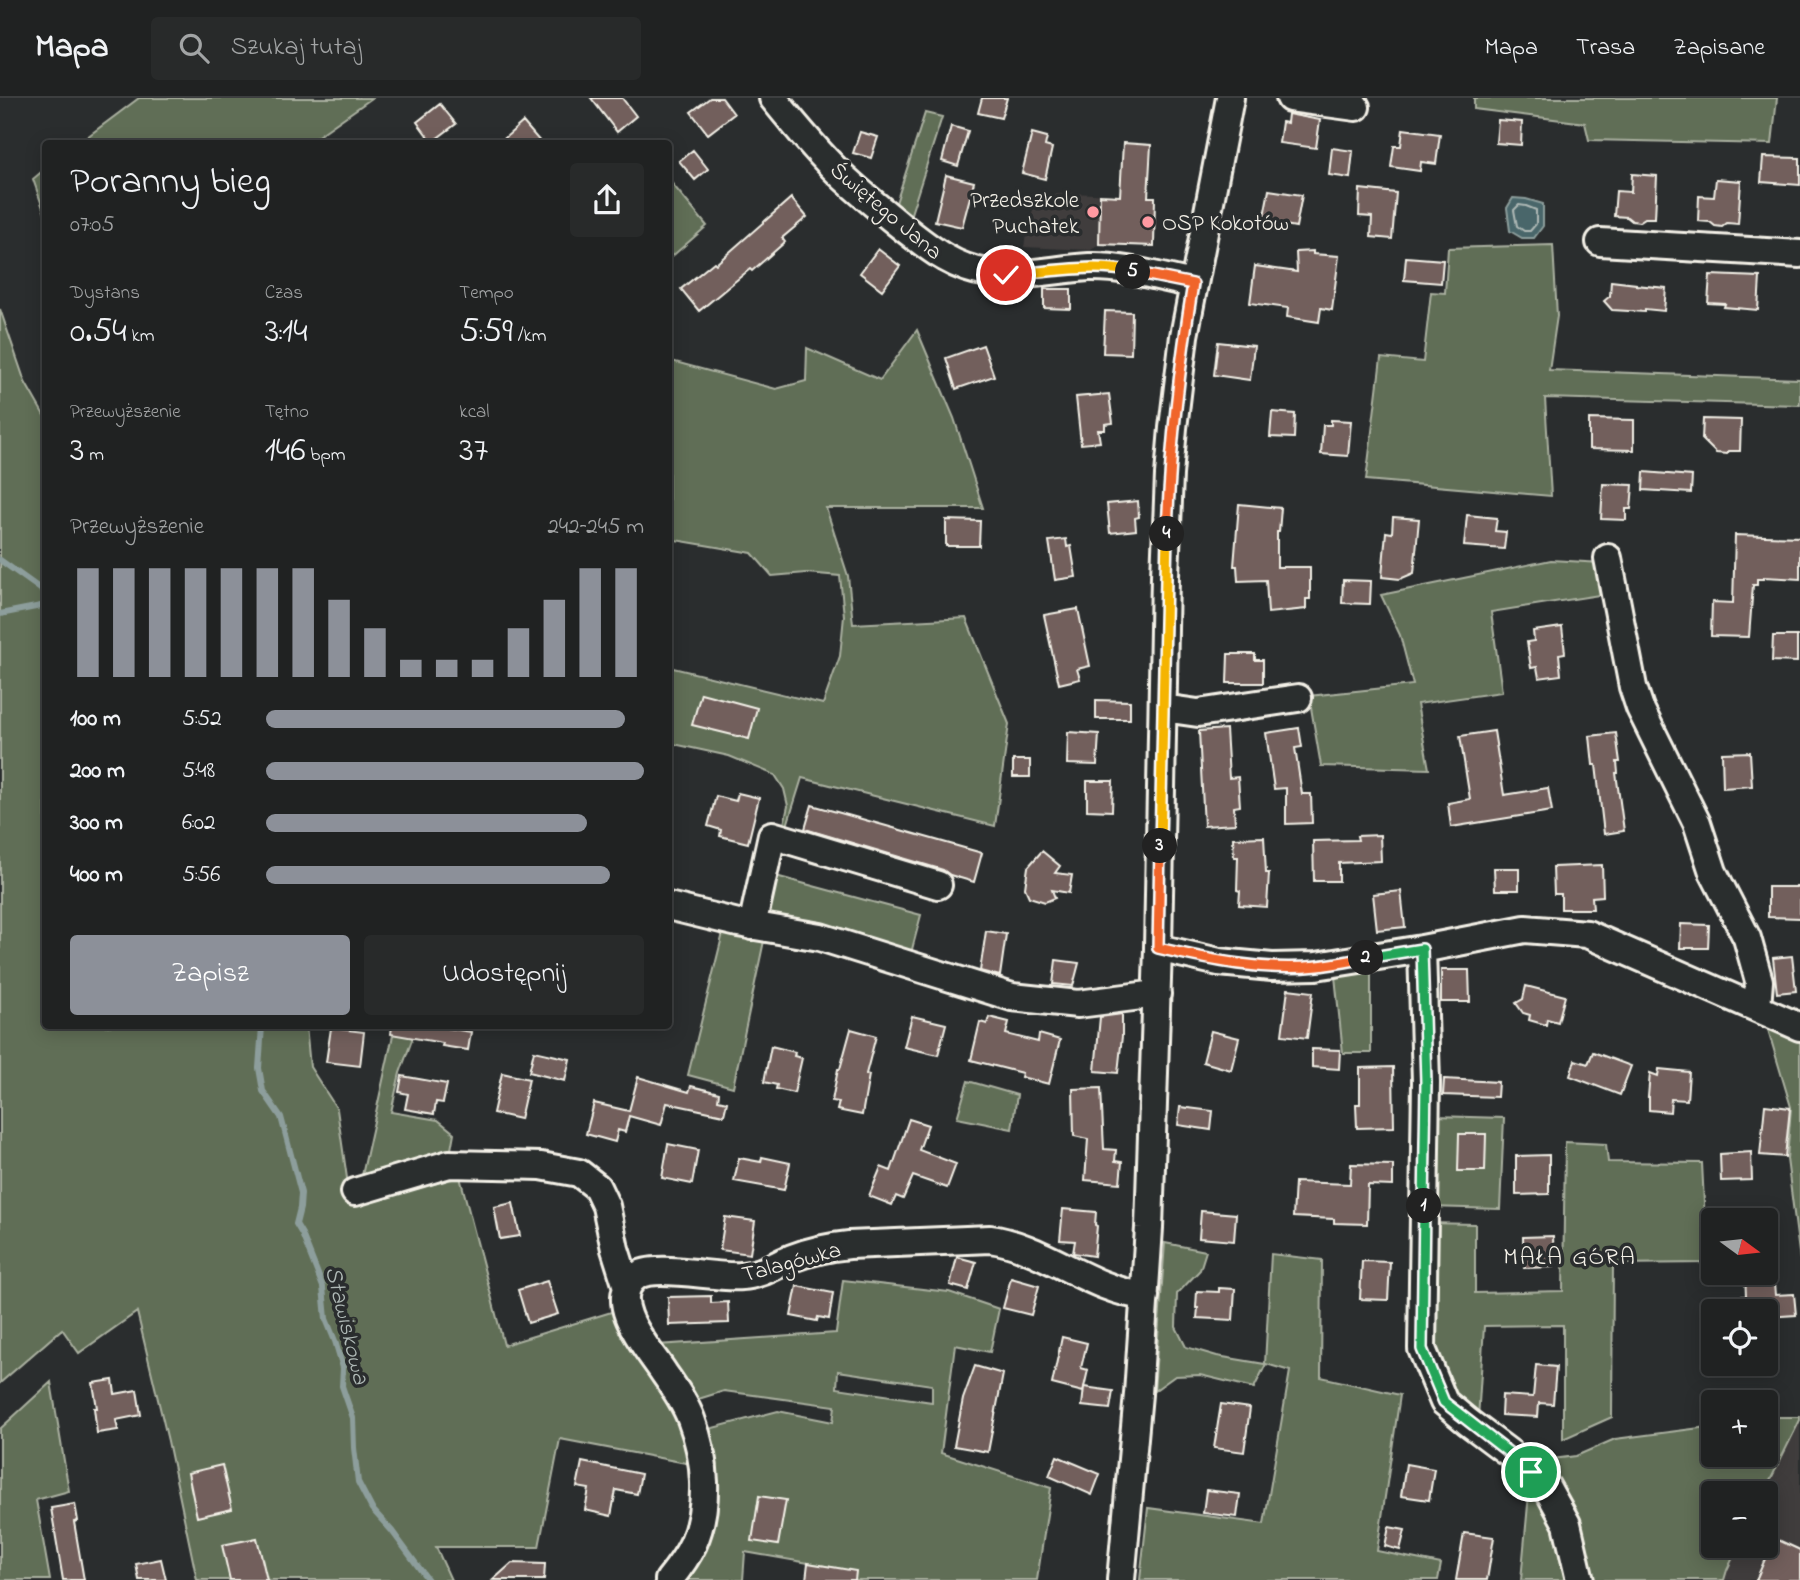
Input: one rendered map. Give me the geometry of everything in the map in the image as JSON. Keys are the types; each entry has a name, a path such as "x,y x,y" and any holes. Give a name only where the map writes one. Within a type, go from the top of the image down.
{"street":[{"name":"Świętego Jana","path":"773,98 840,174 929,249 959,266 989,274 1006,275 1088,267 1112,268 1193,284"},
{"path":"1121,1580 1145,1296 1157,994 1169,475 1178,385 1193,284 1230,98"},
{"path":"1290,98 1356,107"},
{"path":"1600,242 1800,254"},
{"path":"1608,558 1633,687 1640,708 1697,822 1713,872 1747,938 1759,981 1757,1008"},
{"path":"1163,708 1198,713 1298,698"},
{"path":"752,926 772,835 938,885"},
{"path":"672,907 752,926 820,937 1012,997 1078,1004 1157,994"},
{"path":"1158,948 1219,962 1272,967 1316,966 1525,929 1587,934 1800,1027"},
{"path":"1422,949 1426,1082 1422,1349 1444,1402 1512,1455 1546,1486 1567,1524 1580,1580"},
{"path":"355,1192 449,1164 541,1166 579,1172 597,1187 606,1206 627,1287 625,1296 628,1316 648,1353 663,1371 690,1417 701,1459 704,1495 700,1523 689,1551 669,1580"},
{"name":"Talagówka","path":"627,1287 639,1275 658,1271 723,1277 755,1274 810,1251 829,1247 990,1239 1012,1244 1131,1295 1145,1296"}],"shaded area":[{"name":"Przedszkole Puchatek","path":"1072,193 1155,197 1154,246 1099,244 1091,250 1024,247 1028,223 1036,202 1049,195"},
{"path":"1800,1420 1800,1580 1724,1580 1733,1558 1778,1558 1778,1481 1770,1481"}],"green space":[{"path":"139,98 372,98 312,140 83,140"},
{"path":"1474,98 1777,98 1772,144 1589,140 1585,123 1474,109"},
{"path":"925,113 942,117 909,220 895,206"},
{"path":"42,172 42,205 33,179"},
{"path":"672,184 707,226 672,256"},
{"path":"1553,245 1557,316 1549,370 1800,379 1800,405 1545,398 1551,496 1366,480 1381,358 1423,362 1431,292 1445,293 1448,248"},
{"path":"0,309 25,382 42,412 42,1029 306,1029 310,1067 337,1109 351,1206 460,1177 504,1345 618,1310 689,1434 691,1464 560,1439 539,1547 436,1547 451,1580 197,1580 137,1312 79,1353 62,1329 0,1383"},
{"path":"917,330 954,418 983,508 826,508 848,576 853,624 966,618 1009,724 995,826 802,778 785,832 788,806 784,789 775,775 729,756 672,744 672,668 823,704 840,656 844,616 840,576 806,573 772,576 752,553 672,540 672,361 776,389 806,381 807,348 880,380"},
{"path":"1551,560 1602,563 1606,594 1491,612 1502,692 1417,704 1429,769 1321,766 1309,696 1413,685 1400,635 1381,595"},
{"path":"772,875 921,915 910,957 763,919"},
{"path":"724,929 765,936 733,1087 688,1075"},
{"path":"1371,971 1371,1053 1343,1053 1335,976"},
{"path":"1766,1023 1800,1040 1800,1260 1787,1159 1791,1107"},
{"path":"394,1029 416,1029 400,1073 391,1112 438,1120 454,1133 450,1155 361,1180"},
{"path":"968,1081 1017,1095 1012,1129 957,1118"},
{"path":"1435,1116 1504,1118 1500,1209 1429,1207"},
{"path":"1565,1142 1606,1144 1608,1162 1702,1163 1704,1208 1701,1208 1701,1263 1613,1264 1612,1417 1563,1439 1563,1325 1484,1326 1478,1419 1451,1399 1436,1371 1429,1223 1475,1224 1475,1293 1563,1291"},
{"path":"1165,1243 1206,1251 1200,1270 1177,1294 1176,1327 1186,1347 1217,1356 1265,1364 1271,1254 1322,1260 1321,1377 1400,1395 1377,1551 1441,1564 1438,1580 1140,1580 1148,1508 1264,1524 1290,1371 1266,1364 1254,1388 1200,1375 1175,1376 1154,1391"},
{"path":"843,1280 949,1292 999,1309 990,1352 955,1345 941,1453 1051,1488 1037,1580 841,1580 843,1569 745,1552 743,1580 680,1580 705,1430 778,1411 833,1422 835,1406 724,1391 692,1401 658,1345 836,1333","holes":["838,1371 932,1385 932,1402 837,1388"]},
{"path":"51,1382 69,1491 36,1500 50,1580 0,1580 0,1429"},
{"path":"1778,1417 1800,1417 1778,1465"},
{"path":"1701,1428 1701,1467 1777,1467 1770,1481 1701,1481 1701,1558 1733,1558 1724,1580 1521,1580 1531,1472 1537,1461 1576,1456 1615,1439"}],"water":[{"path":"1513,198 1543,204 1543,226 1534,238 1522,238 1510,231 1507,208"}],"building":[{"path":"591,98 622,98 636,116 617,132"},
{"path":"710,98 722,98 734,114 708,134 691,112"},
{"path":"982,98 1007,98 1001,118 978,113"},
{"path":"440,104 456,124 435,140 430,140 417,122"},
{"path":"1288,114 1320,120 1316,148 1279,143 1282,122 1287,123"},
{"path":"1498,120 1522,122 1521,145 1496,143"},
{"path":"523,122 539,140 503,140"},
{"path":"951,126 968,131 958,166 942,161"},
{"path":"1403,129 1440,134 1436,164 1421,162 1420,171 1391,167 1394,146 1401,146"},
{"path":"860,132 878,137 871,158 853,153"},
{"path":"1032,133 1047,137 1045,146 1052,148 1045,179 1022,173"},
{"path":"1123,143 1151,145 1148,197 1155,197 1154,246 1099,244 1100,195 1120,196"},
{"path":"1332,148 1353,151 1350,178 1329,175"},
{"path":"693,150 708,169 695,180 679,161"},
{"path":"1763,157 1800,158 1800,185 1761,182"},
{"path":"1632,174 1657,176 1655,218 1645,218 1639,222 1614,216 1616,191 1631,192"},
{"path":"946,175 974,182 962,227 935,221"},
{"path":"1716,179 1741,181 1738,224 1727,223 1722,227 1698,221 1699,196 1714,197"},
{"path":"1360,189 1396,193 1392,239 1371,237 1372,217 1359,216"},
{"path":"1269,190 1302,195 1296,227 1263,221"},
{"path":"791,198 807,217 782,238 785,242 752,271 750,269 699,311 681,289 714,262 716,264"},
{"path":"878,249 900,266 882,290 860,273"},
{"path":"1313,251 1313,254 1339,256 1332,310 1321,308 1319,322 1287,317 1288,308 1250,303 1255,266 1297,272 1296,252"},
{"path":"1406,257 1443,260 1441,283 1404,280"},
{"path":"1710,275 1760,277 1758,310 1708,303"},
{"path":"1611,281 1666,288 1664,311 1612,310 1604,301 1610,296"},
{"path":"1044,289 1071,289 1071,309 1044,308"},
{"path":"1105,311 1132,312 1131,354 1103,353"},
{"path":"1218,342 1254,346 1250,380 1214,375"},
{"path":"983,345 994,376 956,389 946,358"},
{"path":"1109,394 1113,423 1105,424 1105,430 1098,430 1100,442 1081,444 1076,397"},
{"path":"1272,412 1295,414 1294,438 1270,437"},
{"path":"1589,419 1634,420 1634,450 1589,449"},
{"path":"1703,419 1741,420 1740,451 1716,453 1702,439"},
{"path":"1331,420 1351,421 1348,456 1321,454 1323,425 1331,425"},
{"path":"1644,472 1692,476 1691,493 1643,490"},
{"path":"1603,484 1633,485 1631,509 1626,509 1626,520 1601,519"},
{"path":"1138,501 1136,530 1110,533 1107,504"},
{"path":"1239,504 1281,508 1277,532 1277,567 1310,567 1310,599 1306,599 1306,609 1268,613 1266,580 1238,581 1237,566 1234,566"},
{"path":"1467,515 1497,518 1495,531 1506,532 1504,549 1464,546"},
{"path":"1393,517 1419,519 1414,573 1400,579 1382,577 1386,532 1392,533"},
{"path":"946,520 980,521 979,546 946,546"},
{"path":"1735,535 1800,537 1800,579 1757,579 1757,585 1753,585 1749,637 1711,636 1712,602 1733,603"},
{"path":"1066,539 1067,547 1071,546 1076,577 1055,580 1049,541"},
{"path":"1343,580 1371,581 1370,604 1342,603"},
{"path":"1078,609 1090,666 1077,669 1080,679 1059,684 1044,615"},
{"path":"1562,627 1565,653 1559,654 1561,675 1539,678 1537,667 1531,668 1527,642 1534,641 1533,631"},
{"path":"1773,636 1797,636 1797,662 1772,661"},
{"path":"1228,654 1255,654 1255,660 1263,660 1263,683 1227,683"},
{"path":"701,693 757,708 749,739 692,725"},
{"path":"1096,700 1130,701 1130,719 1096,719"},
{"path":"1299,728 1302,747 1295,748 1302,794 1311,794 1312,823 1286,824 1286,788 1274,789 1266,733"},
{"path":"1226,729 1229,778 1238,777 1240,806 1234,807 1235,824 1204,826 1199,731"},
{"path":"1494,731 1504,795 1548,788 1552,811 1451,827 1448,803 1470,799 1460,736"},
{"path":"1068,732 1099,734 1097,765 1067,764"},
{"path":"1616,733 1620,762 1617,762 1616,773 1624,831 1604,834 1590,736"},
{"path":"1750,752 1752,786 1723,788 1722,753"},
{"path":"1013,760 1030,760 1030,777 1013,777"},
{"path":"1087,781 1113,781 1112,811 1087,810"},
{"path":"738,793 759,798 748,843 720,836 721,830 708,826 716,796 736,801"},
{"path":"812,805 982,853 974,882 950,875 943,870 805,829"},
{"path":"1380,835 1381,861 1339,863 1339,881 1314,881 1313,841 1358,840 1357,836"},
{"path":"1264,837 1266,873 1269,873 1267,907 1239,905 1238,857 1234,857 1233,838"},
{"path":"1042,851 1060,866 1055,873 1072,875 1069,893 1052,890 1055,898 1045,902 1029,897 1025,888 1028,867"},
{"path":"1602,865 1603,896 1592,897 1593,909 1561,909 1561,894 1554,894 1553,867"},
{"path":"1494,868 1519,868 1519,890 1495,890"},
{"path":"1768,887 1800,887 1800,918 1768,917"},
{"path":"1401,891 1405,927 1377,930 1373,894"},
{"path":"1681,924 1709,925 1708,948 1680,948"},
{"path":"986,931 1006,934 1000,976 980,971"},
{"path":"1792,956 1796,991 1777,993 1773,958"},
{"path":"1056,960 1079,963 1073,986 1053,984"},
{"path":"1441,970 1469,970 1470,1002 1441,1002"},
{"path":"1526,986 1565,996 1558,1022 1547,1019 1546,1025 1529,1020 1530,1015 1523,1013 1516,1003 1523,999"},
{"path":"1288,989 1313,992 1307,1038 1282,1035"},
{"path":"1122,1014 1118,1073 1095,1071 1100,1017"},
{"path":"912,1016 946,1024 938,1055 904,1047"},
{"path":"989,1017 1009,1022 1006,1034 1038,1042 1039,1034 1060,1040 1049,1084 1021,1077 1022,1073 971,1060 980,1022 987,1024"},
{"path":"331,1029 364,1032 360,1066 326,1062"},
{"path":"392,1029 452,1029 471,1032 468,1050 391,1034"},
{"path":"851,1029 876,1036 866,1074 869,1075 862,1115 837,1110 839,1102 832,1101 838,1069"},
{"path":"1211,1031 1239,1038 1231,1070 1203,1062"},
{"path":"771,1046 795,1052 794,1056 802,1058 794,1093 776,1089 777,1085 764,1082"},
{"path":"1312,1049 1340,1050 1339,1069 1312,1067"},
{"path":"534,1051 570,1059 565,1081 529,1072"},
{"path":"1593,1052 1631,1066 1620,1095 1570,1076 1575,1060 1588,1064"},
{"path":"1393,1067 1394,1127 1357,1128 1356,1104 1360,1104 1360,1068"},
{"path":"1659,1069 1689,1072 1687,1100 1671,1099 1670,1112 1649,1110 1650,1073 1658,1076"},
{"path":"502,1073 529,1079 520,1119 493,1113"},
{"path":"402,1076 447,1084 443,1103 436,1102 434,1114 405,1109 408,1094 399,1092"},
{"path":"638,1077 689,1092 691,1086 719,1093 718,1100 727,1102 724,1115 667,1103 661,1125 629,1116 625,1132 618,1130 615,1142 586,1134 594,1103 629,1111"},
{"path":"1444,1079 1498,1082 1497,1097 1443,1095"},
{"path":"1101,1088 1104,1149 1116,1150 1115,1161 1122,1162 1120,1183 1085,1180 1088,1139 1074,1136 1073,1089"},
{"path":"1765,1105 1790,1108 1785,1157 1760,1155"},
{"path":"1180,1107 1213,1111 1211,1130 1178,1125"},
{"path":"909,1119 928,1125 919,1150 956,1164 947,1188 913,1176 903,1199 896,1196 892,1205 869,1196 881,1167 891,1171"},
{"path":"1459,1134 1486,1134 1485,1171 1458,1171"},
{"path":"668,1144 698,1150 692,1184 662,1178"},
{"path":"1751,1152 1752,1180 1721,1181 1720,1154"},
{"path":"1549,1155 1549,1194 1516,1195 1516,1156"},
{"path":"762,1157 790,1163 784,1190 734,1181 739,1158 761,1162"},
{"path":"1351,1164 1393,1165 1393,1186 1368,1185 1367,1224 1334,1223 1334,1219 1293,1217 1295,1182 1350,1184"},
{"path":"513,1203 520,1236 500,1239 494,1207"},
{"path":"1063,1209 1096,1212 1094,1256 1073,1253 1075,1241 1060,1240"},
{"path":"1201,1211 1236,1214 1234,1241 1199,1238"},
{"path":"725,1217 755,1221 750,1254 720,1250"},
{"path":"1553,1236 1554,1267 1524,1268 1523,1237"},
{"path":"957,1257 976,1262 968,1290 950,1285"},
{"path":"1362,1261 1390,1262 1388,1300 1360,1299"},
{"path":"1011,1278 1039,1286 1031,1315 1003,1308"},
{"path":"547,1281 558,1314 528,1323 518,1290"},
{"path":"1746,1285 1774,1285 1775,1295 1794,1294 1796,1315 1778,1316 1778,1299 1730,1299 1746,1296"},
{"path":"797,1286 833,1293 829,1319 818,1317 817,1321 791,1316"},
{"path":"1219,1288 1235,1289 1233,1320 1197,1318 1197,1291 1219,1292"},
{"path":"711,1296 711,1303 728,1302 729,1323 669,1325 668,1297"},
{"path":"1062,1337 1087,1343 1081,1368 1088,1370 1083,1392 1052,1384"},
{"path":"1536,1365 1556,1367 1553,1404 1539,1403 1538,1417 1501,1415 1502,1395 1533,1397"},
{"path":"975,1366 1003,1374 988,1452 954,1446 963,1399"},
{"path":"113,1380 115,1394 137,1390 141,1415 116,1420 118,1430 97,1433 93,1383"},
{"path":"1084,1387 1113,1391 1110,1409 1082,1406"},
{"path":"1221,1404 1250,1408 1244,1452 1214,1448"},
{"path":"1057,1456 1100,1474 1092,1495 1049,1476"},
{"path":"582,1462 641,1474 637,1494 616,1490 611,1516 585,1510 589,1489 577,1487"},
{"path":"1406,1464 1434,1469 1429,1500 1401,1496"},
{"path":"222,1465 232,1509 197,1517 188,1473"},
{"path":"1206,1490 1240,1494 1237,1517 1203,1513"},
{"path":"759,1496 786,1500 778,1545 752,1541"},
{"path":"75,1504 78,1521 74,1522 84,1580 63,1580 51,1508"},
{"path":"1389,1527 1405,1530 1400,1550 1385,1546"},
{"path":"1464,1533 1494,1537 1487,1580 1456,1580"},
{"path":"257,1538 267,1580 230,1580 222,1545"},
{"path":"1778,1540 1800,1550 1800,1580 1756,1580 1765,1558 1778,1558"},
{"path":"161,1559 166,1580 139,1580 136,1564"},
{"path":"512,1563 545,1564 544,1580 493,1580"},
{"path":"808,1563 856,1571 855,1580 806,1580"}],"waterway":[{"path":"0,560 42,590"},
{"path":"0,614 42,606"},
{"name":"Stawiskowa","path":"262,1029 259,1068 263,1091 281,1117 301,1193 296,1224 323,1287 326,1319 343,1368 342,1386 353,1418 358,1482 372,1509 428,1580"}],"place":[{"name":"Przedszkole Puchatek","path":"1093,212"},
{"name":"OSP Kokotów","path":"1148,222"}],"district":[{"name":"MAŁA GÓRA","path":"1570,1256"}],"route":[{"path":"1006,275 1088,267 1112,268 1193,284 1184,336 1169,475 1158,948 1219,962 1272,967 1316,966 1422,949 1426,1082 1422,1349 1444,1402 1531,1472"}]}
